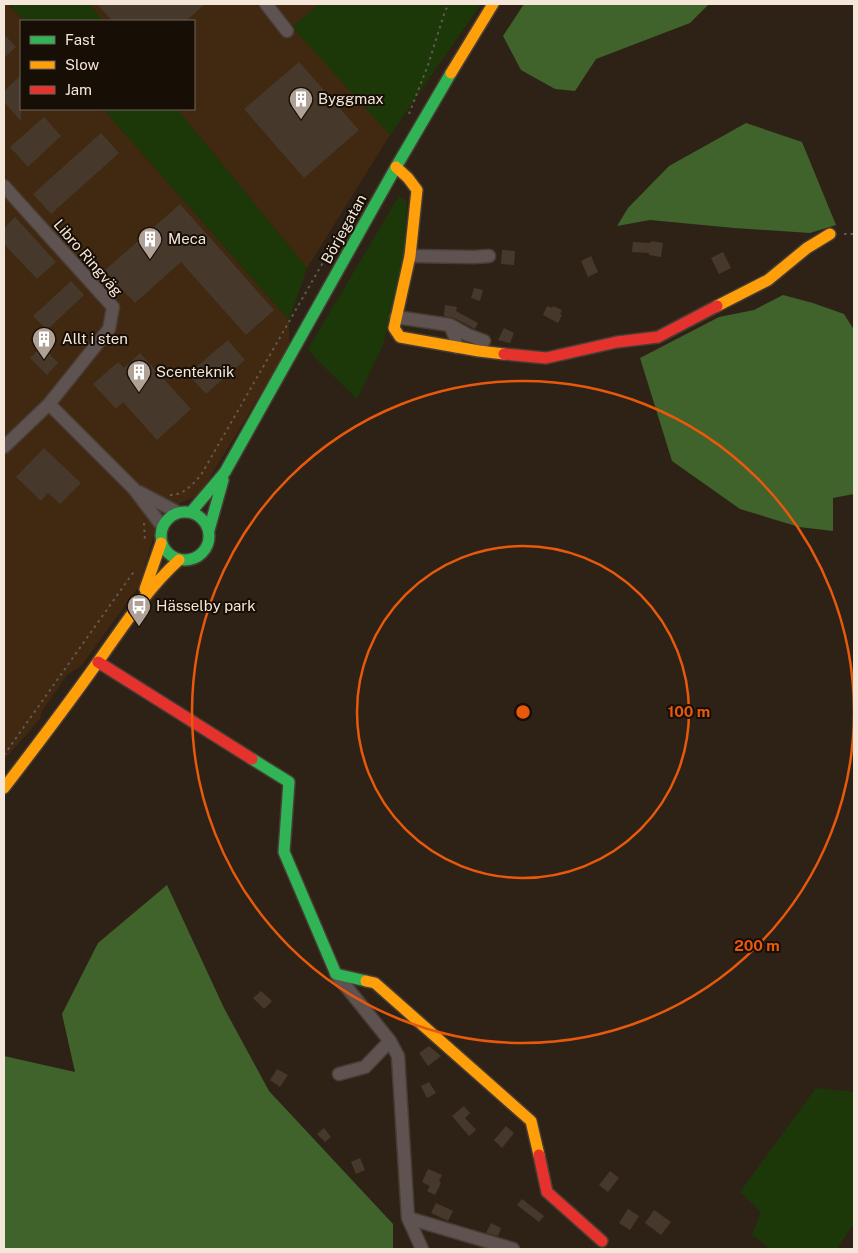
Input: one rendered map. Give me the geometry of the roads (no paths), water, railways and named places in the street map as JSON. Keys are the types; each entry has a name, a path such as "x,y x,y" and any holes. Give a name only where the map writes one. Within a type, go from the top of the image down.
{"street":[{"path":"266,4 287,32"},
{"name":"Börjegatan","path":"191,512 225,472 396,167 493,4"},
{"path":"396,167 417,190 410,256 394,328 400,337 479,352 546,358 616,342 658,337 768,280 807,248 830,234"},
{"name":"Libro Ringväg","path":"4,186 112,307 109,329 49,404 4,448"},
{"path":"410,256 466,258 489,256"},
{"path":"396,317 450,325 484,341"},
{"path":"450,325 455,337 456,347"},
{"path":"49,404 134,489 162,526"},
{"name":"Börjegatan","path":"209,530 225,472"},
{"path":"134,489 177,512 191,512 205,522 210,538 202,553 195,558 179,560 168,554 161,543 162,526 166,520 177,512"},
{"path":"142,600 161,543"},
{"path":"4,788 142,600 169,568 179,560"},
{"path":"98,662 289,782 284,852 336,974 390,1041 398,1056 408,1218 422,1249"},
{"path":"336,974 375,983 531,1121 546,1192 602,1241"},
{"path":"339,1074 365,1068 390,1041"},
{"path":"408,1218 513,1248"}],"place":[{"name":"Byggmax","path":"301,120"},
{"name":"Meca","path":"150,260"},
{"name":"Allt i sten","path":"44,360"},
{"name":"Scenteknik","path":"139,393"},
{"name":"Hässelby park","path":"139,627"}]}
